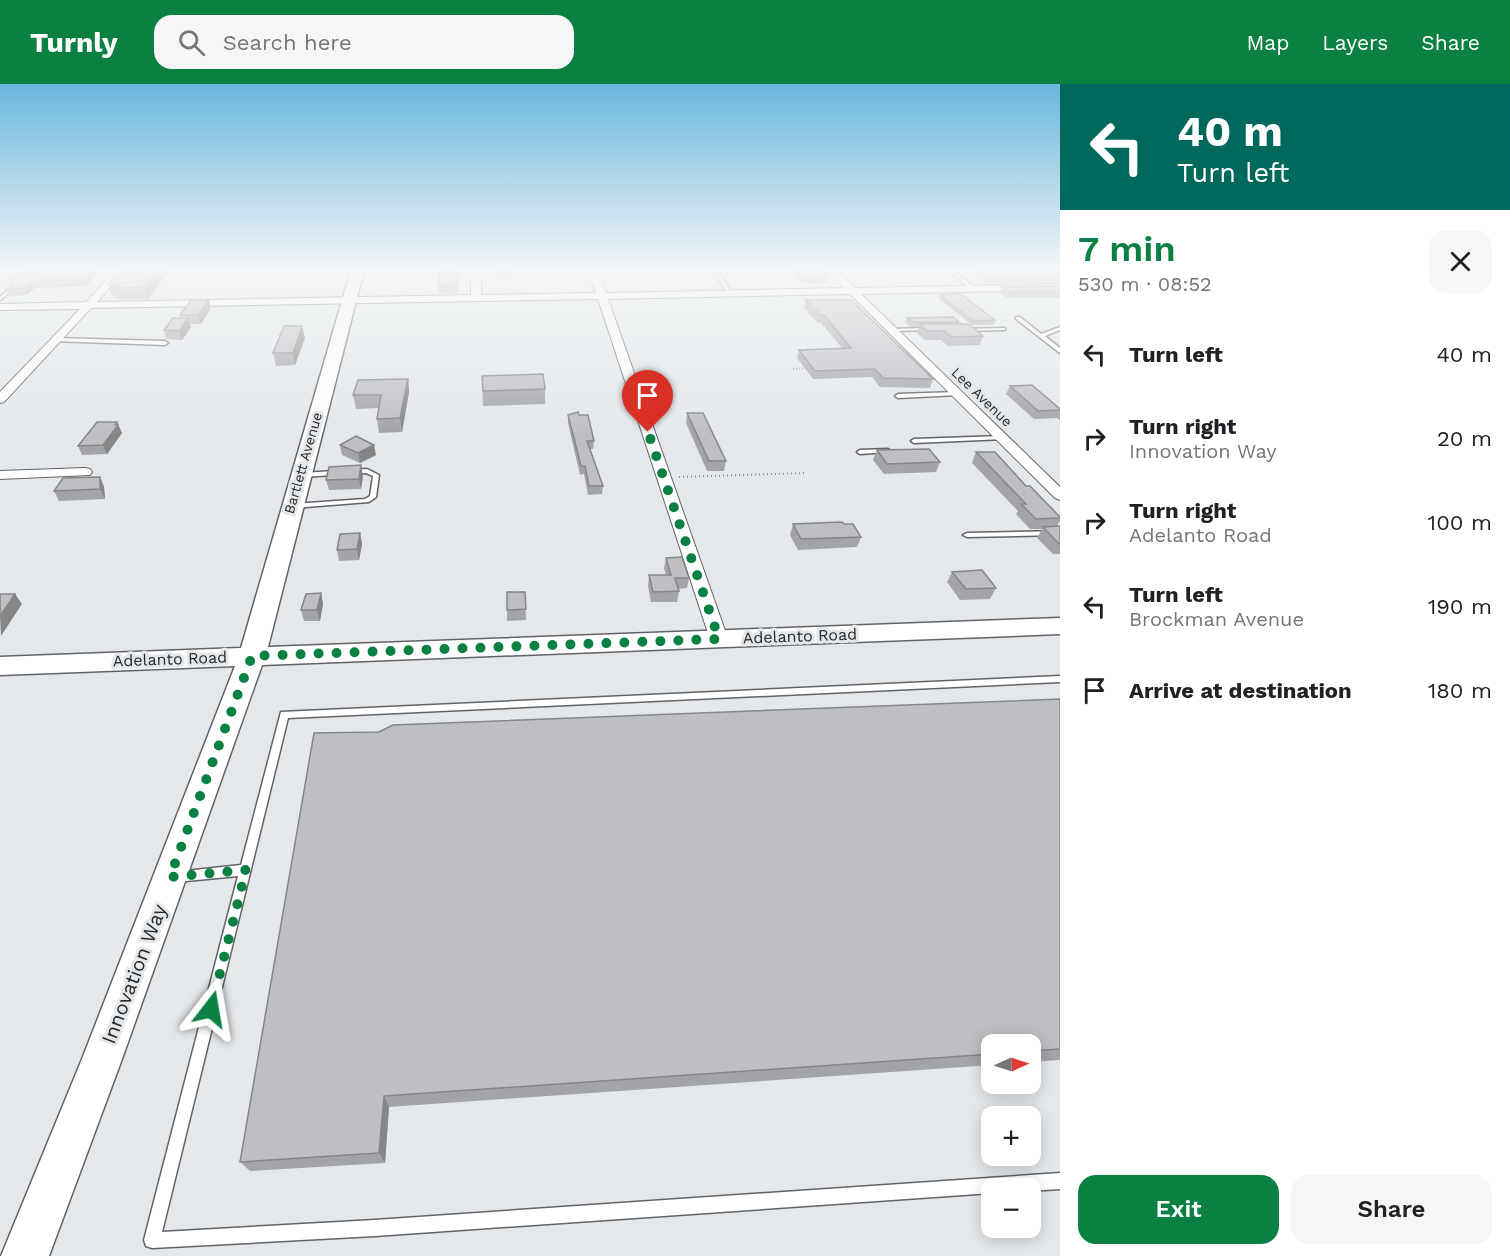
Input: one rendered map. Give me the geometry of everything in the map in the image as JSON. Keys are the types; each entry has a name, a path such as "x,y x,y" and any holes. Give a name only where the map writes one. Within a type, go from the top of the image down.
{"street":[{"path":"0,399 68,325"},
{"name":"Bartlett Avenue","path":"252,656 341,325"},
{"path":"612,325 719,639"},
{"name":"Lee Avenue","path":"886,325 1060,495"},
{"path":"0,475 85,472"},
{"name":"Adelanto Road","path":"0,666 1060,626"},
{"name":"Innovation Way","path":"25,1256 252,656"}],"lane":[{"path":"1027,325 1060,351"},
{"path":"1041,336 1060,328"},
{"path":"891,330 936,329"},
{"path":"955,330 1004,329"},
{"path":"54,340 165,344"},
{"path":"898,396 957,394"},
{"path":"921,451 914,441 1002,438"},
{"path":"860,452 900,451"},
{"path":"291,506 367,501 373,497 376,475 367,471 300,475"},
{"path":"967,535 1060,533"},
{"path":"1060,679 284,715 152,1239 375,1228 1060,1181"},
{"path":"170,877 246,870"}],"path":[{"path":"793,369 816,368"},
{"path":"664,478 806,473"}],"building":[{"path":"168,325 183,325 179,331 164,330"},
{"path":"832,325 877,325 933,379 883,378 875,369 815,371 799,350 851,348"},
{"path":"921,325 970,325 983,336 952,337 944,331 927,331"},
{"path":"284,326 302,326 293,353 273,353"},
{"path":"543,374 545,389 483,391 482,376"},
{"path":"408,379 400,418 377,419 381,395 353,395 358,380"},
{"path":"1032,385 1060,410 1038,411 1010,386"},
{"path":"578,412 579,415 588,415 594,441 587,441 603,486 589,486 585,466 581,466 568,415"},
{"path":"687,413 703,413 726,461 709,461"},
{"path":"97,422 117,422 115,425 118,425 103,445 78,446"},
{"path":"356,436 374,445 358,453 340,445"},
{"path":"929,449 940,462 887,464 877,450"},
{"path":"976,452 995,452 1060,518 1036,519 1021,504 1026,504"},
{"path":"361,465 359,479 326,480 329,467"},
{"path":"100,477 100,489 54,491 63,478"},
{"path":"842,522 853,524 861,537 801,539 793,524"},
{"path":"1060,526 1060,544 1059,544 1043,527"},
{"path":"360,533 357,549 337,550 340,534"},
{"path":"682,557 689,578 675,578 679,591 653,592 649,575 671,575 666,558"},
{"path":"982,570 996,588 966,589 952,572"},
{"path":"507,592 525,592 526,609 507,610"},
{"path":"321,593 317,610 301,610 306,594"},
{"path":"0,594 15,594 0,616"},
{"path":"1060,699 1060,1049 1041,1050 1041,1034 981,1034 981,1055 384,1096 379,1153 240,1162 314,733 379,732 393,725"}],"route":[{"path":"211,1009 246,870 170,877 252,656 719,639 648,432"}]}
